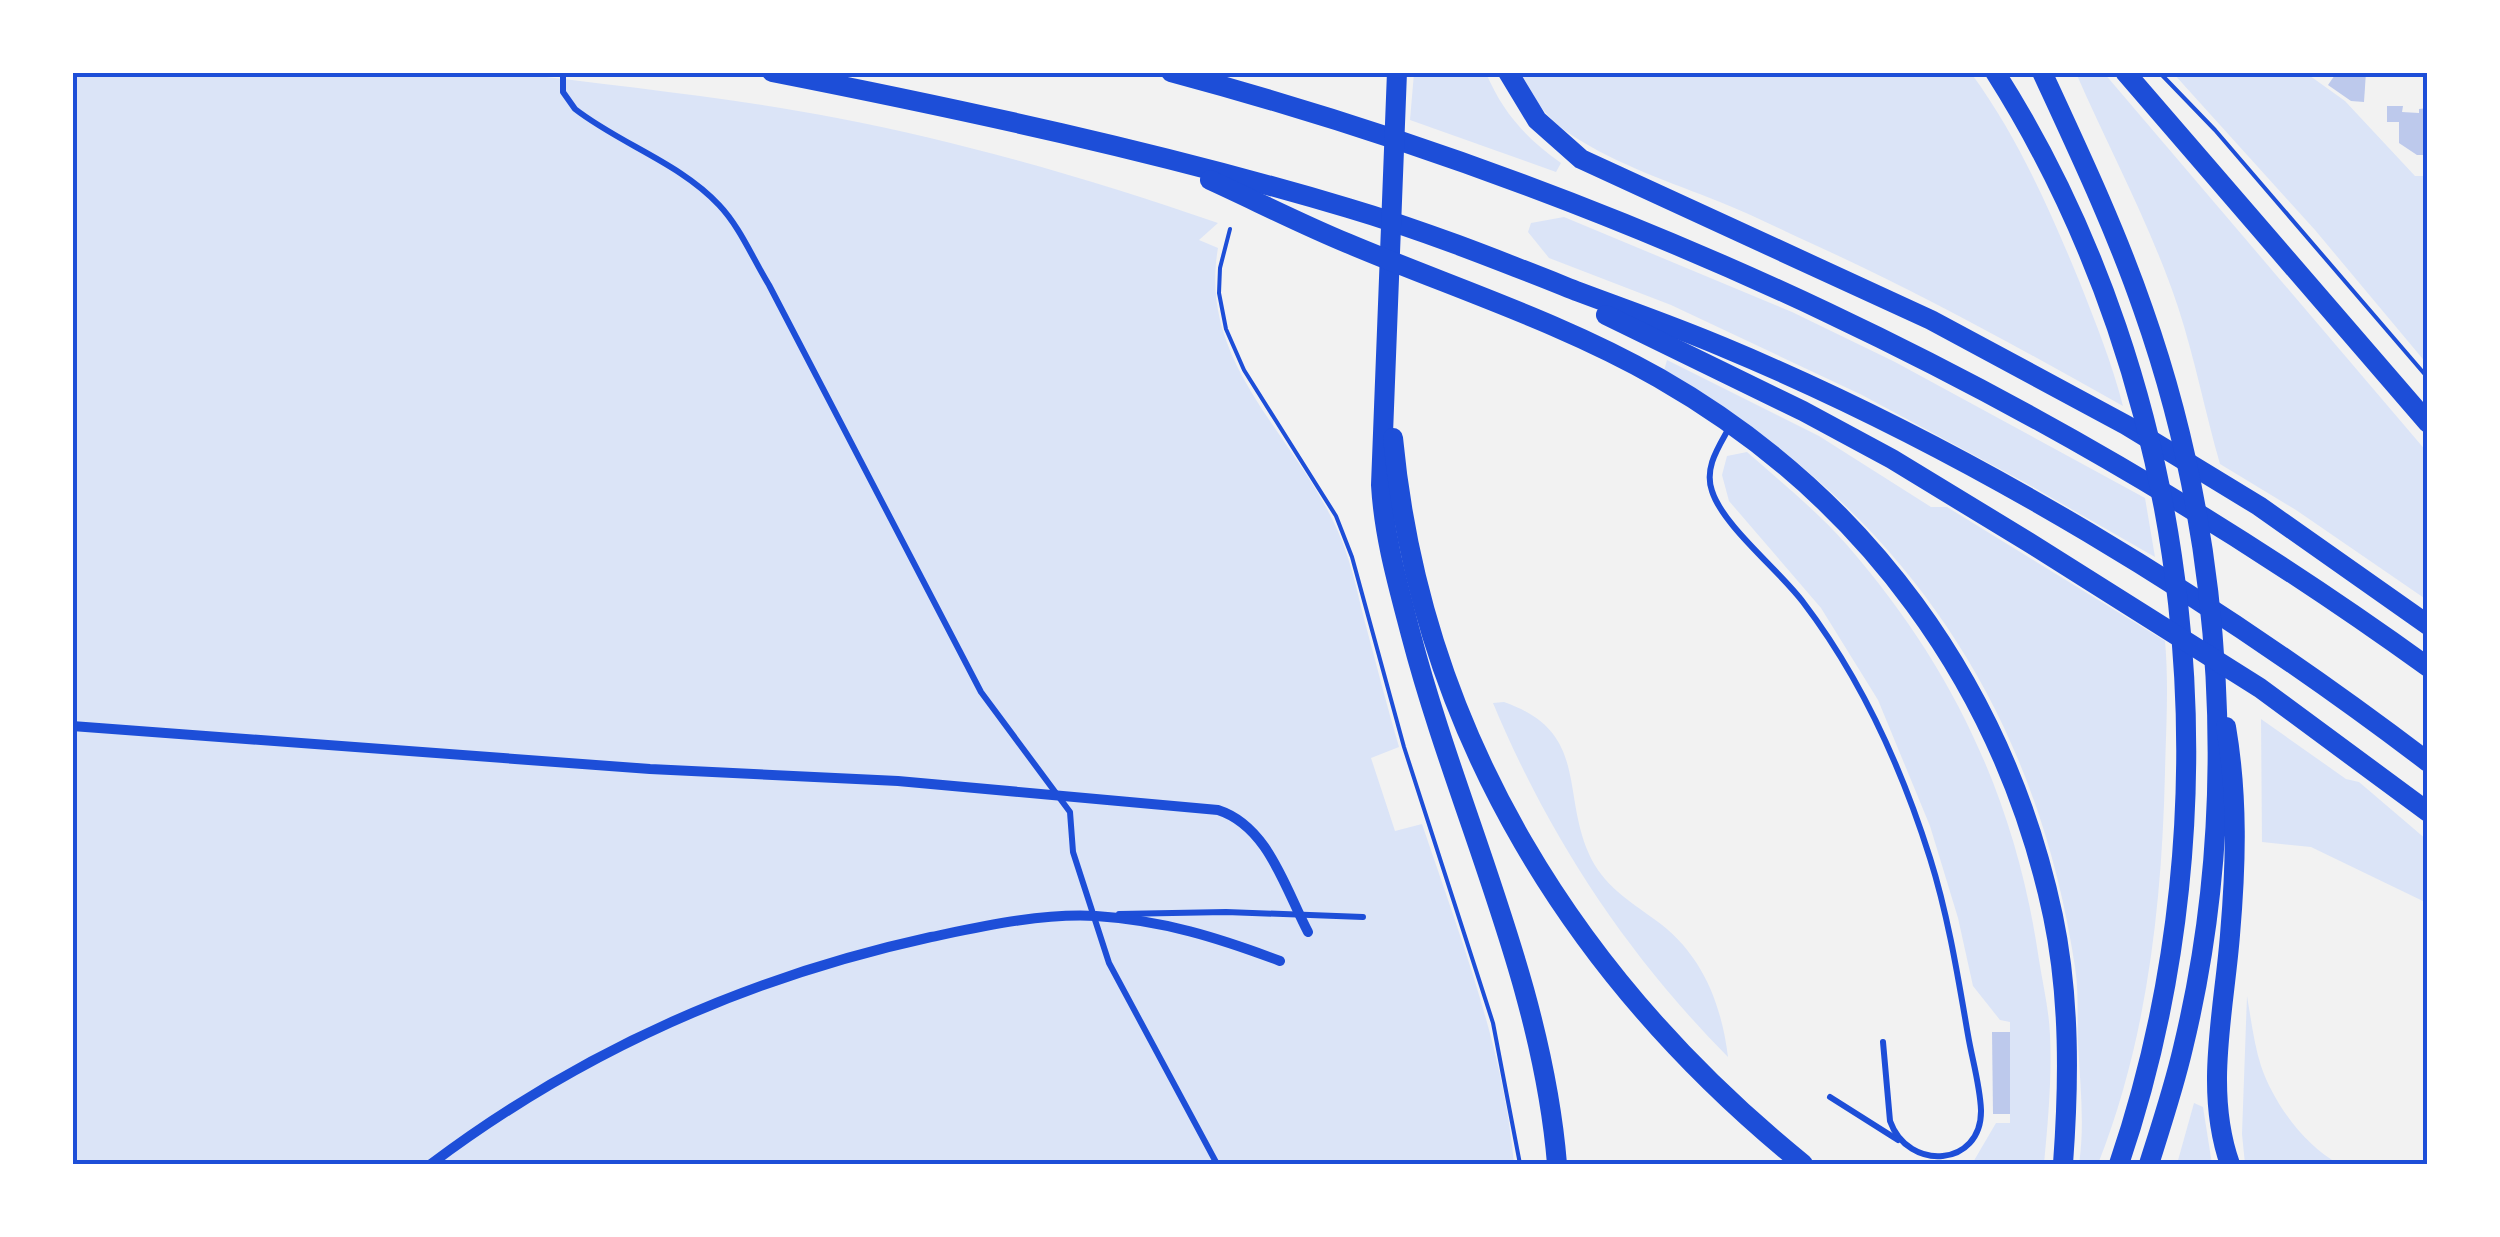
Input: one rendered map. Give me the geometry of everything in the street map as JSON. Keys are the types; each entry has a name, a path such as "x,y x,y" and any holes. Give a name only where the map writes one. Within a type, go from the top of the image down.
{"highway":[{"path":"772,72 1158,156 1352,209 1724,348 2003,485 2254,638 2428,762"},
{"path":"1171,72 1420,146 1622,220 1792,295 1992,392 2248,544 2428,666"},
{"path":"1397,72 1381,485 1384,528 1426,687 1530,1012 1557,1164"},
{"path":"1508,72 1537,120 1580,159 1931,320 2126,425 2260,506 2428,624"},
{"path":"1995,72 2033,134 2068,204 2114,318 2146,425 2170,546 2183,691 2184,805 2171,938 2152,1046 2120,1164"},
{"path":"2028,72 2074,141"},
{"path":"2042,72 2119,243 2144,312 2189,475 2200,537 2220,713 2236,807 2231,932 2216,1086 2223,1144 2230,1164"},
{"path":"2125,72 2428,423"},
{"path":"1158,156 1348,244 1601,348 1732,422 1808,483 1896,577 1980,707 2036,846 2062,972 2067,1108 2062,1164"},
{"path":"1483,255 1803,411 1892,460 2132,605 2260,688 2428,812"},
{"path":"1386,359 1396,463 1420,586 1461,716 1509,817 1583,939 1654,1027 1705,1080 1803,1164"},
{"path":"2149,1164 2184,1047 2206,925 2220,713"}],"street":[{"path":"72,726 668,770 898,781 1218,810 1248,824 1260,838 1308,932"},
{"path":"431,1164 518,1102 601,1054 744,990 813,967 937,936 1013,922 1094,916 1154,922 1204,933 1280,961"}],"lane":[{"path":"564,72 563,92 575,109 695,184 732,222 769,285 981,692 1060,795 1072,820 1073,852 1109,963 1217,1164"},
{"path":"1732,422 1710,466 1712,494 1800,597 1835,645 1880,725 1930,859 1960,989 1981,1113 1974,1136 1956,1153 1934,1158 1903,1144 1830,1098"},
{"path":"1094,916 1160,911 1363,917"},
{"path":"1884,1042 1890,1121 1903,1144"}],"path":[{"path":"2160,72 2215,130 2428,378"},
{"path":"1230,228 1220,268 1219,293 1226,328 1244,370 1322,492 1349,547 1404,747 1492,1023 1520,1164"}],"shaded area":[{"path":"506,72 755,104 886,128 1029,164 1218,223 1199,240 1218,248 1216,289 1222,327 1253,395 1317,492 1345,548 1399,747 1371,758 1395,831 1422,824 1490,1034 1501,1077 1514,1164 73,1164 72,73"},
{"path":"1414,73 1486,73 1517,124 1561,163 1556,172 1410,120"},
{"path":"1520,73 1971,73 2004,123 2045,201 2098,329 2123,406 1885,278 1752,215 1608,156 1564,130 1549,116"},
{"path":"2076,73 2104,73 2427,452 2427,600 2296,510 2220,464 2190,346 2167,277"},
{"path":"2173,73 2306,73 2345,101 2415,176 2427,176 2427,364 2315,230"},
{"path":"1564,217 1792,312 1895,362 2145,498 2155,557 1862,395 1671,305 1549,258 1528,232 1531,223"},
{"path":"1667,360 1819,436 1931,507 1947,507 2165,641 2165,772 2160,872 2149,971 2129,1069 2098,1164 2079,1164 2082,1119 2077,986 2055,871 2027,781 1989,697 1942,620 1886,548 1821,483 1747,424 1664,371"},
{"path":"1747,452 1824,520 1885,591 1948,688 1974,738 2014,845 2048,1016 2050,1084 2044,1164 1972,1164 1996,1123 2010,1123 2010,1022 2000,1020 1973,986 1958,918 1930,826 1878,700 1821,608 1729,501 1722,475 1727,456"},
{"path":"1504,702 1531,715 1561,747 1589,854 1601,875 1670,932 1696,962 1714,997 1728,1057 1656,977 1593,892 1515,752 1493,703"},
{"path":"2261,719 2346,779 2359,782 2427,840 2427,903 2311,847 2262,842"},
{"path":"2247,996 2259,1058 2274,1095 2303,1135 2339,1164 2245,1164 2242,1134"},
{"path":"2194,1103 2203,1107 2212,1164 2177,1164"}],"building":[{"path":"2337,72 2366,72 2364,102 2351,101 2328,85"},
{"path":"2387,106 2403,106 2402,112 2419,113 2419,109 2428,108 2428,155 2417,155 2399,143 2399,122 2387,122"},
{"path":"1992,1032 2010,1032 2010,1114 1993,1114"}]}
